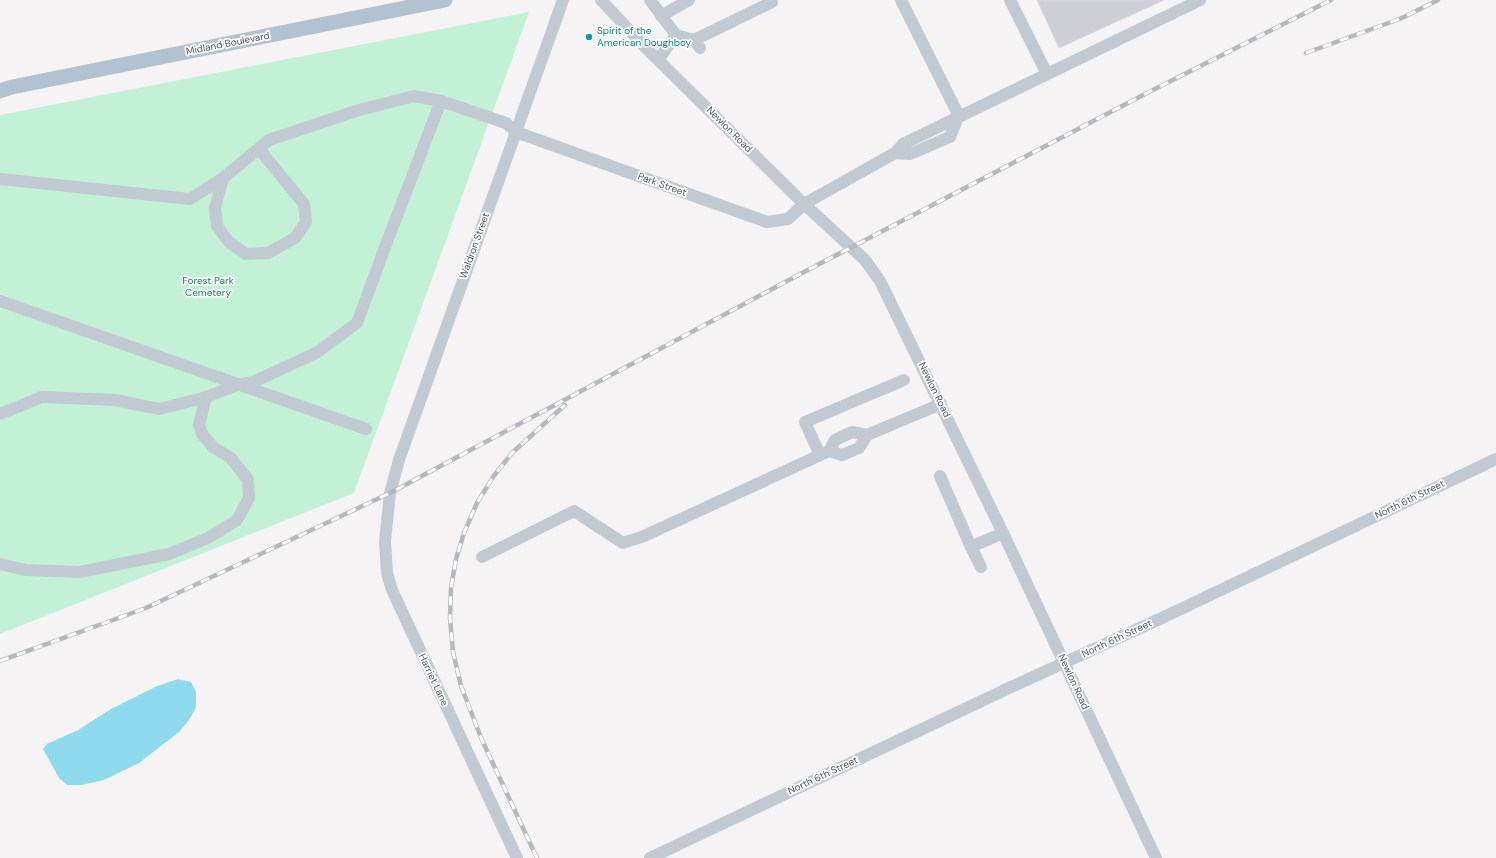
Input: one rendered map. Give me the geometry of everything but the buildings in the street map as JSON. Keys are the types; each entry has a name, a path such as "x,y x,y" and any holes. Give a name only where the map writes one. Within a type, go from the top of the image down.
{"main road":[{"name":"Midland Boulevard","path":"4,88 416,3 445,0"}],"street":[{"name":"Waldron Street","path":"390,493 399,460 418,404 563,0"},
{"name":"Newlon Road","path":"601,0 658,60 804,204 861,256 880,281 1003,533 1156,858"},
{"path":"650,0 660,16 676,35 697,44 772,2 771,0"},
{"path":"660,16 689,0"},
{"path":"895,153 910,154 950,137 958,116 901,0"},
{"path":"1010,0 1047,74"},
{"path":"895,153 903,144 958,116 1200,0"},
{"path":"658,60 676,35"},
{"name":"Park Street","path":"258,149 269,140 360,110 414,96 441,102 506,122 516,132 767,222 788,219 804,204 895,153"},
{"path":"0,414 42,397 115,400 159,409 206,397 238,385 253,382 316,353 357,323 441,102"},
{"path":"0,179 190,199 223,178 258,149 304,204 306,222 295,238 268,253 246,254 229,242 217,226 215,208 223,178"},
{"path":"0,301 366,430"},
{"path":"824,453 804,422 904,380"},
{"path":"0,564 26,570 80,572 169,554 208,538 237,520 249,498 248,480 231,458 213,447 202,434 199,425 206,397"},
{"path":"482,557 574,511 622,543 644,536 824,453 835,440 852,432 867,435 941,404"},
{"path":"824,453 842,455 859,448 867,435"},
{"name":"North 6th Street","path":"650,858 1496,459"},
{"path":"940,476 971,547 982,567"},
{"name":"Harriet Lane","path":"390,493 384,557 389,582 440,697 517,858"},
{"path":"971,547 1003,533"}],"green space":[{"name":"Forest Park Cemetery","path":"529,12 354,493 0,634 0,115"}],"water":[{"path":"178,679 191,682 196,692 196,707 189,720 179,732 139,763 104,780 82,785 67,785 59,778 43,749 47,744 78,730 111,709 155,687"}],"railway":[{"path":"0,661 146,608 390,493 804,272 1147,93 1331,0"},
{"path":"1306,53 1402,18 1438,0"},
{"path":"537,858 482,740 461,686 453,652 450,618 451,588 456,559 464,533 477,503 493,477 512,453 565,405"}],"place":[{"name":"Spirit of the American Doughboy","path":"589,37"}]}
